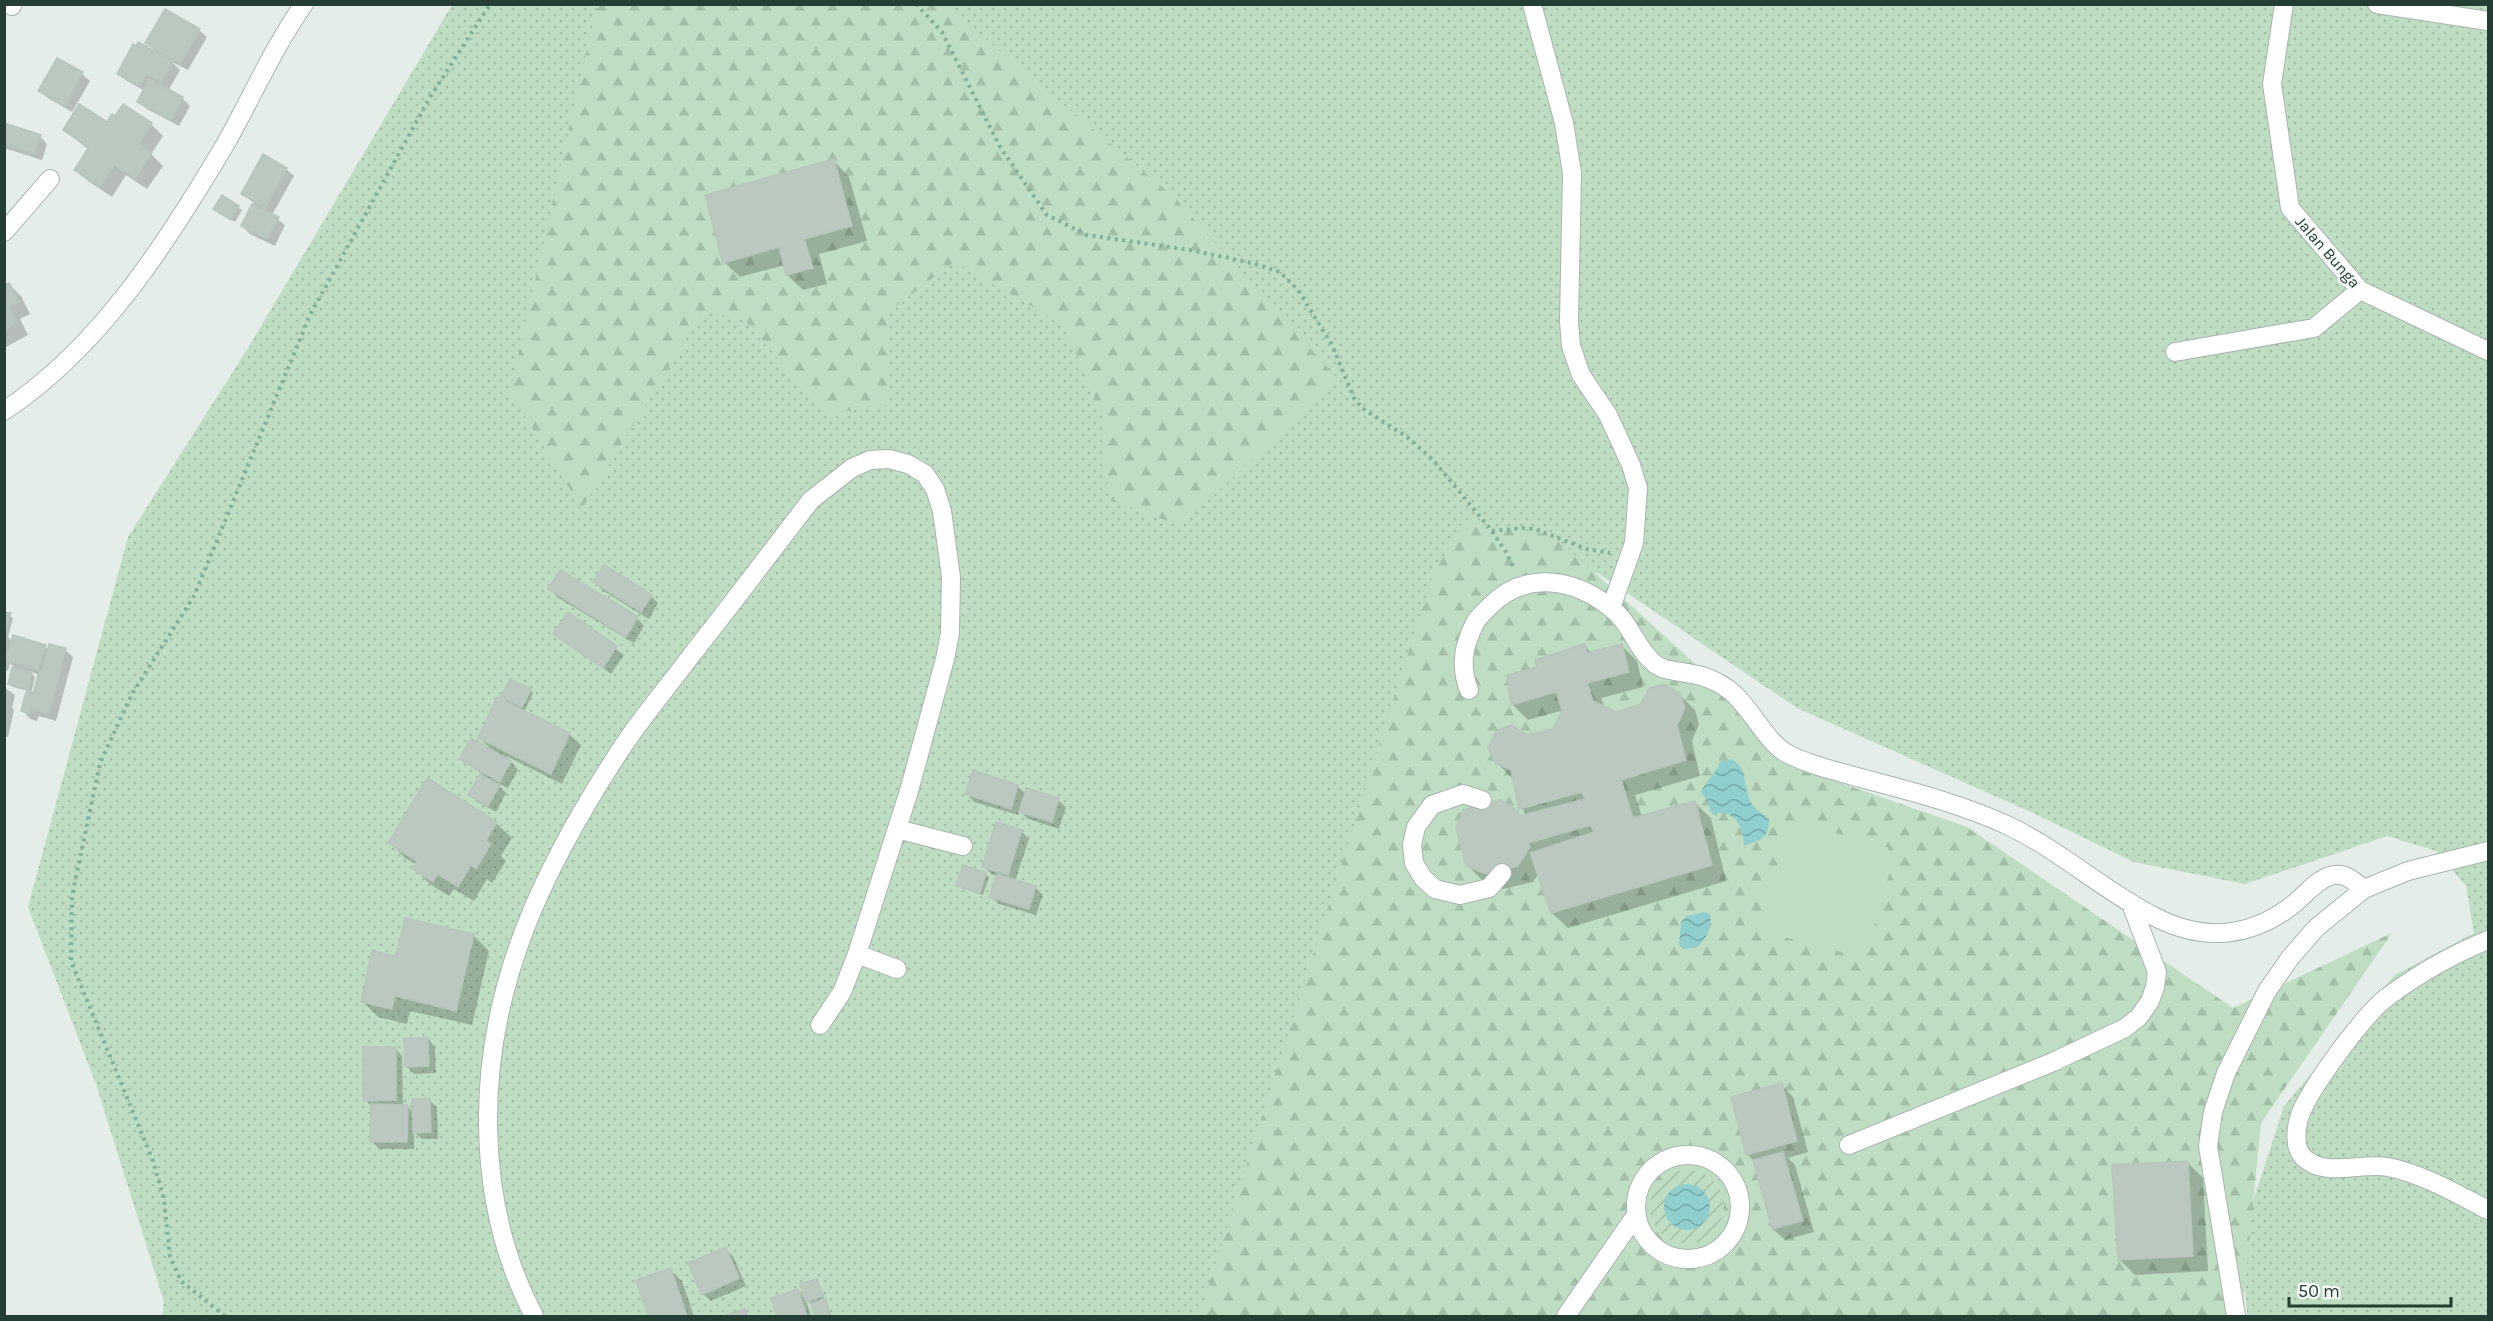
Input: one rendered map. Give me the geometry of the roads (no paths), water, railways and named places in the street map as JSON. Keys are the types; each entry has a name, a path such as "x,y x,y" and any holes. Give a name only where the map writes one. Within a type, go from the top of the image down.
{"street":[{"path":"4,411 62,366 138,279 226,142 269,58 304,4"},
{"path":"1532,4 1564,123 1572,173 1569,321 1571,346 1581,375 1608,415 1631,465 1638,488 1634,543 1611,608"},
{"name":"Jalan Bunga","path":"2284,4 2272,84 2290,208 2360,290 2488,351"},
{"path":"2377,4 2488,21"},
{"path":"4,232 50,179"},
{"path":"2175,352 2314,328 2360,290"},
{"path":"534,1317 507,1254 497,1215 490,1174 488,1102 492,1055 505,984 531,911 557,857 621,748 811,500 852,468 870,460 890,459 908,464 925,474 935,489 942,511 951,577 950,633 945,659 897,829 857,954 842,992 820,1025"},
{"path":"1469,690 1464,677 1465,643 1479,617 1498,599 1521,585 1553,580 1575,587 1611,608 1627,624 1637,644 1657,666 1712,679 1728,688 1781,750 1820,767 1935,798 2010,826 2158,919 2206,934 2243,931 2258,926 2293,905 2325,878 2337,874 2349,878 2364,889"},
{"path":"1482,800 1463,794 1432,805 1416,827 1412,845 1414,863 1423,878 1436,889 1460,895 1489,888 1502,873"},
{"path":"897,829 963,846"},
{"path":"2236,1317 2208,1146 2213,1112 2226,1073 2267,991 2290,958 2316,928 2364,889 2408,872 2488,852"},
{"path":"1850,1145 2053,1062 2125,1028 2139,1017 2150,1002 2157,972 2131,904"},
{"path":"2488,940 2421,973 2383,1000 2353,1033 2308,1098 2297,1130 2297,1145 2303,1158 2316,1166 2328,1168 2386,1167 2434,1184 2488,1210"},
{"path":"857,954 897,969"},
{"path":"1566,1317 1636,1215 1636,1198 1641,1182 1652,1169 1666,1160 1682,1155 1698,1156 1714,1161 1727,1172 1736,1186 1740,1203 1739,1221 1731,1237 1718,1251 1702,1258 1685,1260 1667,1256 1652,1246 1641,1232 1636,1215"}],"water":[{"path":"1732,759 1741,767 1750,801 1769,819 1766,835 1744,846 1738,823 1730,815 1718,813 1716,816 1710,811 1708,802 1701,792 1720,762"},
{"path":"1704,912 1710,914 1711,919 1710,928 1704,940 1697,947 1683,949 1679,945 1681,922 1687,916"},
{"path":"1687,1184 1703,1191 1710,1207 1703,1223 1687,1230 1671,1223 1664,1207 1671,1191"}]}
